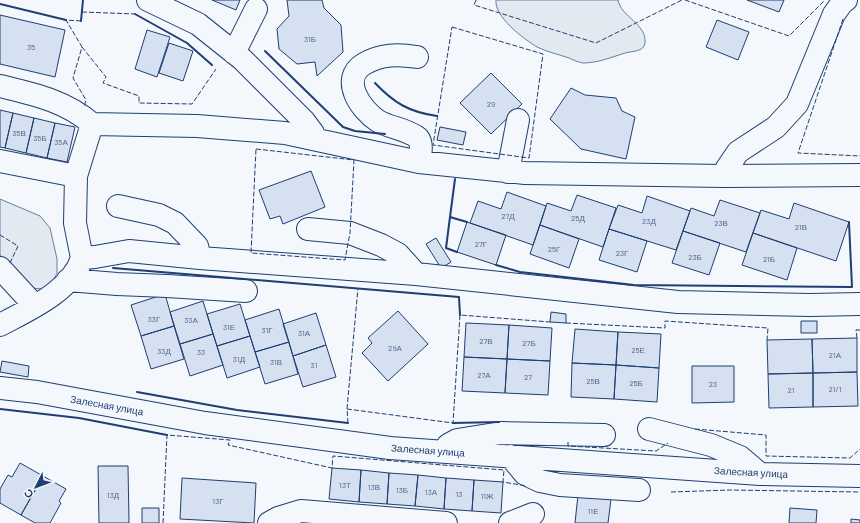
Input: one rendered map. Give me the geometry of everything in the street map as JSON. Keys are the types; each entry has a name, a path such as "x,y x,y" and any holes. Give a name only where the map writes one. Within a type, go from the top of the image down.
{"street":[{"path":"724,176 727,168 738,152 776,127 797,104 834,14 846,0"},
{"path":"159,2 198,24 242,59 304,120 313,133 314,139"},
{"path":"234,53 256,9"},
{"path":"417,57 400,54 387,54 368,62 357,70 353,77 352,87 364,109 378,121 418,139 421,144 418,162"},
{"path":"0,86 39,95 59,102 72,109 92,124 198,126 284,133 418,162 508,172 724,176 860,175"},
{"path":"508,172 518,120"},
{"path":"0,325 53,295 74,274 80,264 82,258 75,223 76,176 92,124"},
{"path":"0,161 76,176"},
{"path":"118,206 159,215 175,223 197,246 200,258"},
{"path":"308,229 350,233 382,245 398,254 416,274"},
{"path":"82,258 129,251 200,258 416,274 678,302 810,305 860,304"},
{"path":"0,268 35,306"},
{"path":"68,280 246,291"},
{"name":"Залесная улица","path":"0,388 37,392 205,423 390,448 760,474 860,476"},
{"path":"649,429 712,445 740,458 760,474"},
{"path":"446,451 448,445 457,440 501,433 604,435"},
{"path":"510,456 525,474 540,482 560,485 639,490"},
{"path":"510,523 533,514"},
{"path":"269,523 278,518 300,517 446,523"}],"shaded area":[{"path":"496,0 618,0 620,6 642,31 645,36 645,43 640,50 637,51 589,63 579,62 541,49 525,39 505,20 497,7"},
{"path":"0,199 40,216 50,228 57,259 57,273 51,285 43,289 30,288 0,255"}],"building":[{"path":"212,0 240,0 236,10"},
{"path":"287,0 322,0 324,8 341,25 343,52 317,76 315,62 297,64 279,49 277,29 289,16"},
{"path":"747,0 784,0 779,12"},
{"path":"0,15 65,30 55,77 0,64"},
{"path":"717,20 749,32 738,60 706,47"},
{"path":"147,30 170,37 157,77 135,69"},
{"path":"169,43 193,51 183,81 159,73"},
{"path":"491,73 522,104 491,134 460,103"},
{"path":"571,88 585,95 616,98 622,111 635,117 626,159 581,149 550,119"},
{"path":"0,110 13,113 5,148 0,147"},
{"path":"13,113 34,118 26,153 5,148"},
{"path":"34,118 55,123 47,158 26,153"},
{"path":"55,123 75,127 67,162 47,158"},
{"path":"440,127 466,132 463,145 437,140"},
{"path":"311,171 325,207 283,224 280,216 270,219 259,190"},
{"path":"507,192 546,206 533,245 470,223 478,201 501,209"},
{"path":"577,195 616,208 603,247 540,225 547,203 571,211"},
{"path":"647,196 690,211 676,250 609,229 618,205 642,213"},
{"path":"720,200 760,213 746,252 683,231 691,208 714,216"},
{"path":"794,203 849,222 836,261 753,233 761,210 789,219"},
{"path":"467,222 506,235 496,265 457,252"},
{"path":"540,225 579,239 569,268 530,254"},
{"path":"609,229 647,241 637,272 599,260"},
{"path":"683,231 720,243 709,275 672,263"},
{"path":"753,233 797,248 787,280 742,265"},
{"path":"436,238 451,262 441,268 426,244"},
{"path":"165,294 174,326 141,336 131,305"},
{"path":"203,301 213,334 180,344 170,312"},
{"path":"240,304 250,336 217,346 207,314"},
{"path":"279,309 289,342 255,352 245,320"},
{"path":"398,311 428,344 388,381 362,353 372,343 368,338"},
{"path":"551,312 566,314 566,323 550,322"},
{"path":"316,313 326,345 293,356 283,324"},
{"path":"801,321 817,321 817,333 801,333"},
{"path":"466,323 509,325 507,359 464,357"},
{"path":"509,325 552,328 550,361 507,359"},
{"path":"174,326 184,359 151,369 141,336"},
{"path":"575,329 618,332 616,365 572,363"},
{"path":"618,332 661,334 659,368 616,365"},
{"path":"213,334 223,365 190,376 180,344"},
{"path":"250,336 260,367 227,378 217,346"},
{"path":"857,338 857,372 813,373 812,339"},
{"path":"812,339 813,373 768,374 767,340"},
{"path":"289,342 298,374 265,384 255,352"},
{"path":"326,345 336,377 303,387 293,356"},
{"path":"464,357 507,359 505,393 462,391"},
{"path":"507,359 550,361 548,395 505,393"},
{"path":"2,361 29,366 28,377 0,372"},
{"path":"572,363 616,365 614,399 571,397"},
{"path":"616,365 659,368 657,402 614,399"},
{"path":"692,366 734,366 734,402 692,403"},
{"path":"857,372 858,406 813,407 813,373"},
{"path":"813,373 813,407 769,408 768,374"},
{"path":"20,463 43,476 21,515 0,503 0,489 8,475 12,477"},
{"path":"98,466 128,466 129,523 99,523"},
{"path":"332,468 361,470 359,502 329,499"},
{"path":"361,470 389,473 387,504 359,502"},
{"path":"389,473 418,475 415,506 387,504"},
{"path":"418,475 446,478 444,509 415,506"},
{"path":"43,476 66,489 59,501 61,503 50,523 35,523 21,515"},
{"path":"182,478 256,483 254,523 180,519"},
{"path":"446,478 474,480 472,511 444,509"},
{"path":"474,480 503,482 501,513 472,511"},
{"path":"578,495 611,499 608,523 575,523"},
{"path":"142,508 159,508 159,523 142,523"},
{"path":"790,508 817,510 816,523 789,523"},
{"path":"851,519 860,520 860,523 851,523"}],"fence":[{"path":"476,0 474,5 596,43 682,0"},
{"path":"685,0 789,36 825,0"},
{"path":"82,12 135,14"},
{"path":"843,19 798,153 860,156"},
{"path":"81,21 66,20 82,47 73,78 86,100 84,107"},
{"path":"452,27 543,54 529,158 433,145 452,27"},
{"path":"82,47 106,77 103,83 139,96 139,103 192,104 216,69"},
{"path":"256,149 354,160 350,233 345,260 251,253 256,149"},
{"path":"0,235 18,246 9,265"},
{"path":"347,409 358,288"},
{"path":"348,423 347,409 453,423 460,315 550,322"},
{"path":"566,323 665,328 665,321 768,328 767,340"},
{"path":"857,338 856,330 860,330"},
{"path":"695,429 766,435 766,456 850,458 860,449"},
{"path":"163,523 167,435 230,440 228,445 332,468 333,456 504,470 503,482 527,486"},
{"path":"568,442 568,446 656,451 668,443"},
{"path":"671,492 730,490 860,492"}],"wall":[{"path":"81,21 83,0"},
{"path":"0,4 66,20"},
{"path":"135,14 187,43 212,65"},
{"path":"265,51 343,127 355,131 385,134"},
{"path":"375,83 403,106 418,112 437,116"},
{"path":"455,179 450,217 467,222"},
{"path":"450,217 446,248 457,252"},
{"path":"496,265 520,272 634,285 852,287 849,222"},
{"path":"113,268 459,297 460,315"},
{"path":"137,392 237,410 348,423"},
{"path":"0,409 79,418 167,435"},
{"path":"453,423 499,422"}]}
